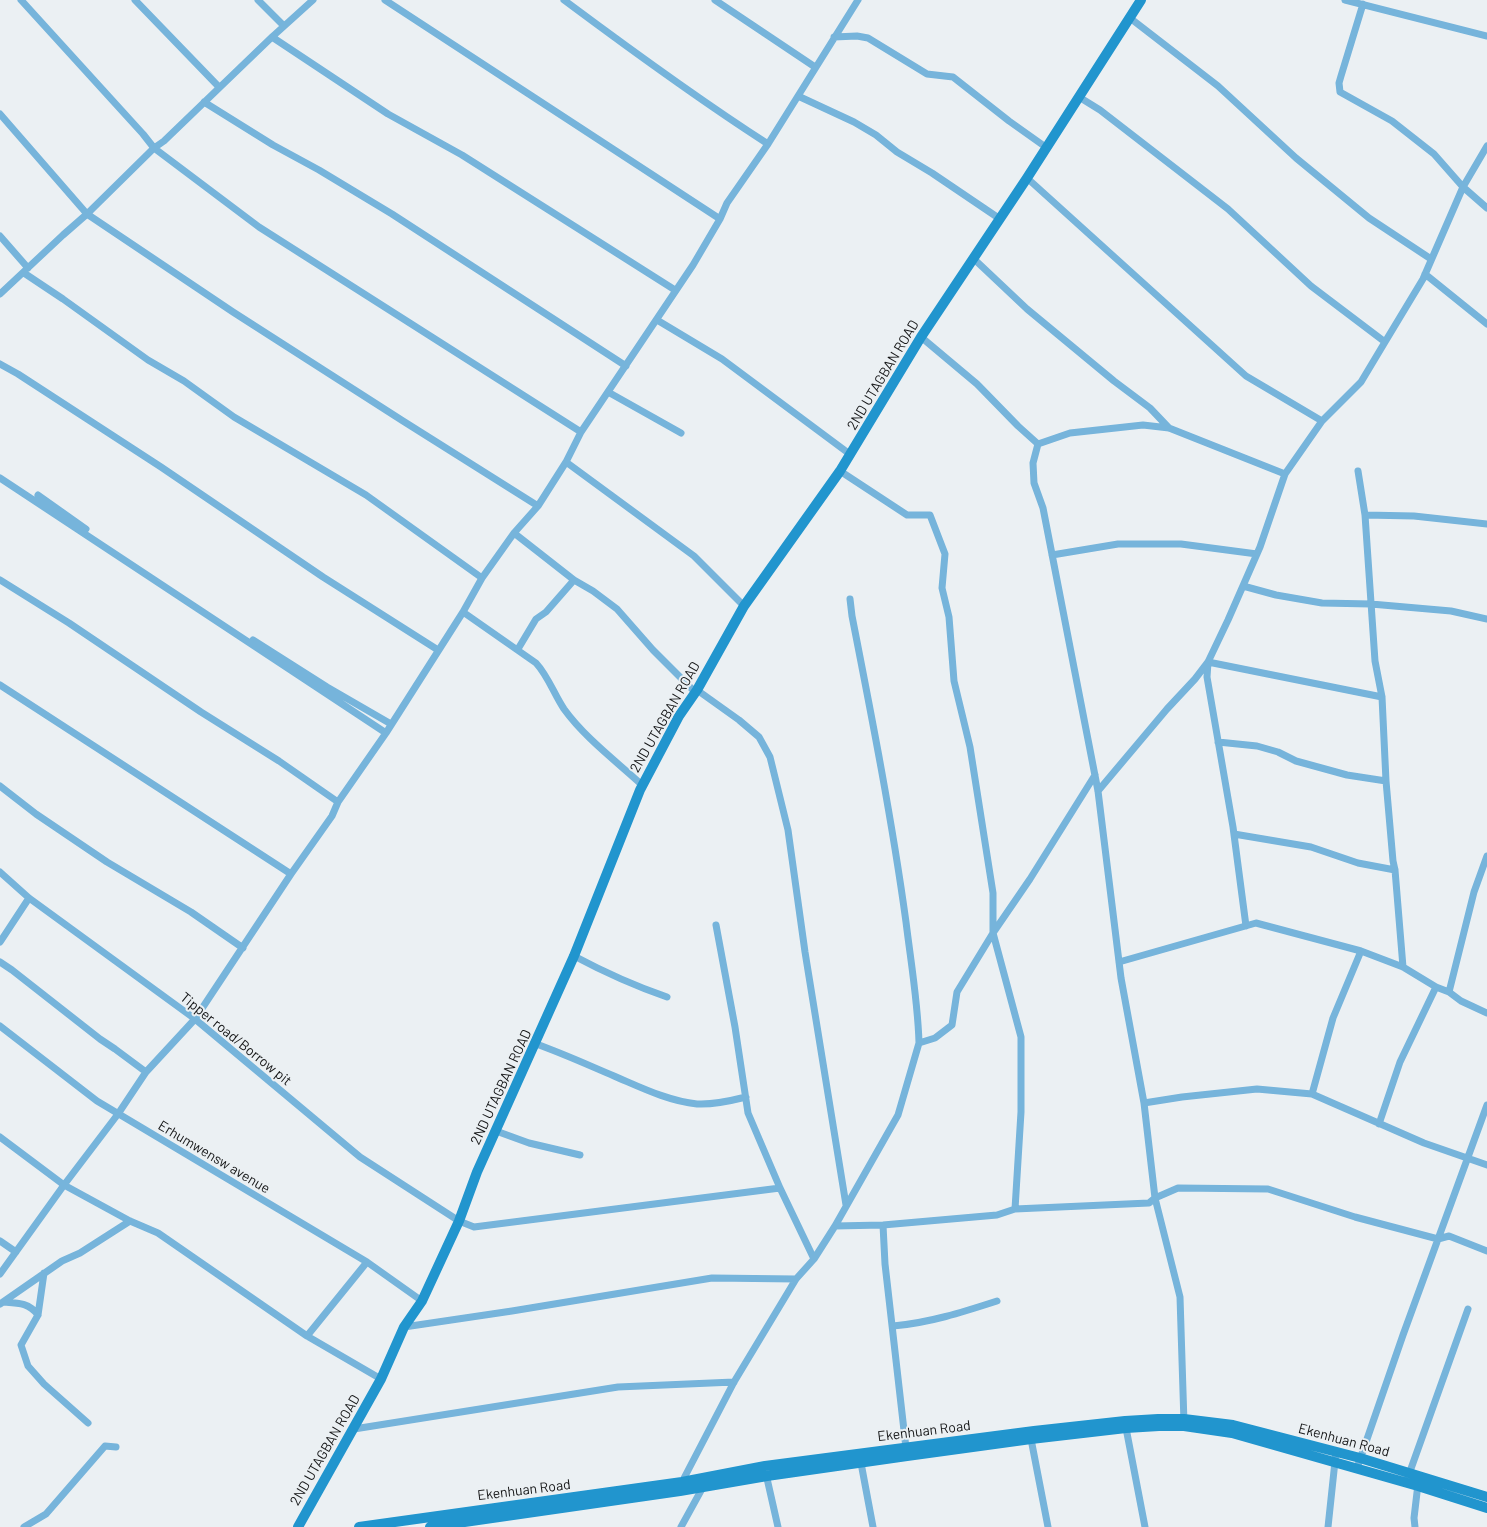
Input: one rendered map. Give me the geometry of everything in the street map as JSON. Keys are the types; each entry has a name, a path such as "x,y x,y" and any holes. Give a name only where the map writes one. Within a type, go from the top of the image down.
{"main road":[{"name":"2ND UTAGBAN ROAD","path":"298,1527 381,1379 404,1327 422,1301 459,1221 477,1172 574,956 642,785 678,716 696,691 744,606 851,455 921,337 1028,178 1141,0"},
{"name":"Ekenhuan Road","path":"359,1527 766,1471 906,1448 1125,1420 1233,1425 1408,1478 1487,1497"},
{"name":"Ekenhuan Road","path":"430,1527 482,1523 703,1487 766,1471 861,1463 1031,1439 1184,1422"},
{"name":"Ekenhuan Road","path":"1419,1481 1487,1508"}],"street":[{"path":"21,0 154,148 259,227 581,432"},
{"path":"135,0 219,87"},
{"path":"258,0 284,26"},
{"path":"0,294 88,214 154,148 164,141 313,0"},
{"path":"385,0 720,219"},
{"path":"564,0 657,69 768,144"},
{"path":"715,0 815,67"},
{"path":"0,1274 118,1114 146,1072 195,1019 244,948 464,612 482,578 514,533 538,506 566,462 581,432 657,320 720,219 727,204 768,144 858,0"},
{"path":"1345,0 1487,36"},
{"path":"1363,4 1339,83 1340,92 1392,122 1434,154 1463,187 1487,208"},
{"path":"1130,18 1218,86 1296,158 1369,218 1432,259"},
{"path":"834,37 858,36 868,38 927,74 953,77 1047,148"},
{"path":"272,37 388,114 462,155 675,290"},
{"path":"798,96 854,122 876,135 897,152 932,173 1000,220"},
{"path":"1079,97 1100,110 1228,209 1311,286 1385,342"},
{"path":"204,102 273,145 392,214 626,366"},
{"path":"0,114 88,214 394,416 538,506"},
{"path":"1098,791 1208,662 1257,554 1285,474 1322,421 1361,382 1425,274 1463,187 1487,146"},
{"path":"1028,178 1246,376 1322,421"},
{"path":"0,236 26,270 148,360 184,381 234,417 366,496 482,578"},
{"path":"974,260 1027,309 1114,381 1150,408 1170,428"},
{"path":"1425,274 1487,324"},
{"path":"657,320 722,359 851,455"},
{"path":"921,337 978,384 1038,444"},
{"path":"0,364 131,448 323,577 438,650"},
{"path":"608,392 681,433"},
{"path":"1038,444 1070,433 1143,424 1170,428 1285,474"},
{"path":"1038,444 1033,463 1034,483 1043,508 1098,791 1119,962 1144,1103 1155,1198 1180,1297 1184,1422"},
{"path":"566,462 694,556 744,606"},
{"path":"840,471 907,515 930,515 945,554 942,588 949,617 954,681 970,747 993,893 993,933 1021,1037 1021,1112 1015,1209"},
{"path":"1358,471 1365,515 1375,661 1382,697 1386,781 1403,967"},
{"path":"0,478 386,733"},
{"path":"38,495 188,599 327,687 391,724"},
{"path":"1365,515 1414,516 1487,524"},
{"path":"514,533 574,580 593,591 617,609 652,650 696,691 739,720 759,737 770,757 788,830 846,1205"},
{"path":"1052,555 1118,544 1181,544 1257,554"},
{"path":"0,580 338,802"},
{"path":"518,649 536,619 546,612 574,580"},
{"path":"1243,586 1322,603 1371,604 1451,611 1487,618"},
{"path":"682,1482 734,1382 796,1279 814,1259 836,1226 846,1205 898,1115 919,1043 918,1016 899,870 850,598"},
{"path":"464,612 536,663 545,672 565,710 590,738 642,785"},
{"path":"1208,662 1382,697"},
{"path":"1208,662 1207,677 1234,834 1246,926"},
{"path":"0,685 291,874"},
{"path":"1218,742 1257,746 1347,775 1386,781"},
{"path":"919,1043 936,1038 952,1025 957,992 1095,775"},
{"path":"0,786 36,814 107,862 191,912 244,948"},
{"path":"1234,834 1311,847 1358,863 1395,870"},
{"path":"1449,992 1474,892 1487,856"},
{"name":"Tipper road/Borrow pit","path":"0,872 28,898 195,1019 360,1157 459,1221"},
{"path":"0,942 28,898"},
{"path":"1119,962 1256,923 1360,951 1403,967 1487,1014"},
{"path":"716,925 736,1027 748,1113 780,1188 814,1259"},
{"path":"1312,1094 1333,1018 1360,951"},
{"path":"574,956 600,970 668,997"},
{"path":"0,962 146,1072"},
{"path":"1380,1124 1400,1062 1436,986"},
{"name":"Erhumwensw avenue","path":"0,1026 97,1101 367,1262 422,1301"},
{"path":"536,1044 566,1055 644,1090 676,1100 697,1104 718,1103 746,1097"},
{"path":"1144,1103 1256,1089 1312,1094 1380,1124 1487,1165"},
{"path":"1359,1463 1402,1335 1487,1105"},
{"path":"496,1131 529,1143 580,1155"},
{"path":"0,1137 64,1185 130,1221 158,1233 307,1336 381,1379"},
{"path":"459,1221 474,1227 780,1188"},
{"path":"836,1226 883,1225 997,1215 1015,1209 1149,1203 1155,1198 1178,1188 1268,1189 1356,1217 1438,1239 1449,1236 1487,1251"},
{"path":"2,1303 62,1261 80,1253 130,1221"},
{"path":"883,1225 885,1264 906,1448"},
{"path":"0,1241 16,1252"},
{"path":"307,1336 367,1262"},
{"path":"44,1274 38,1315 21,1345 28,1366 44,1384 88,1423"},
{"path":"404,1327 512,1312 712,1278 796,1279"},
{"path":"893,1326 915,1324 997,1301"},
{"path":"2,1303 19,1303 32,1307 38,1315"},
{"path":"1408,1478 1468,1309"},
{"path":"354,1429 618,1387 734,1382"},
{"path":"1126,1428 1146,1527"},
{"path":"1031,1439 1048,1527"},
{"path":"24,1527 46,1514 105,1446 116,1447"},
{"path":"1328,1527 1336,1457"},
{"path":"861,1463 873,1527"},
{"path":"766,1471 778,1527"},
{"path":"1415,1527 1419,1481"},
{"path":"680,1527 703,1487"}]}
